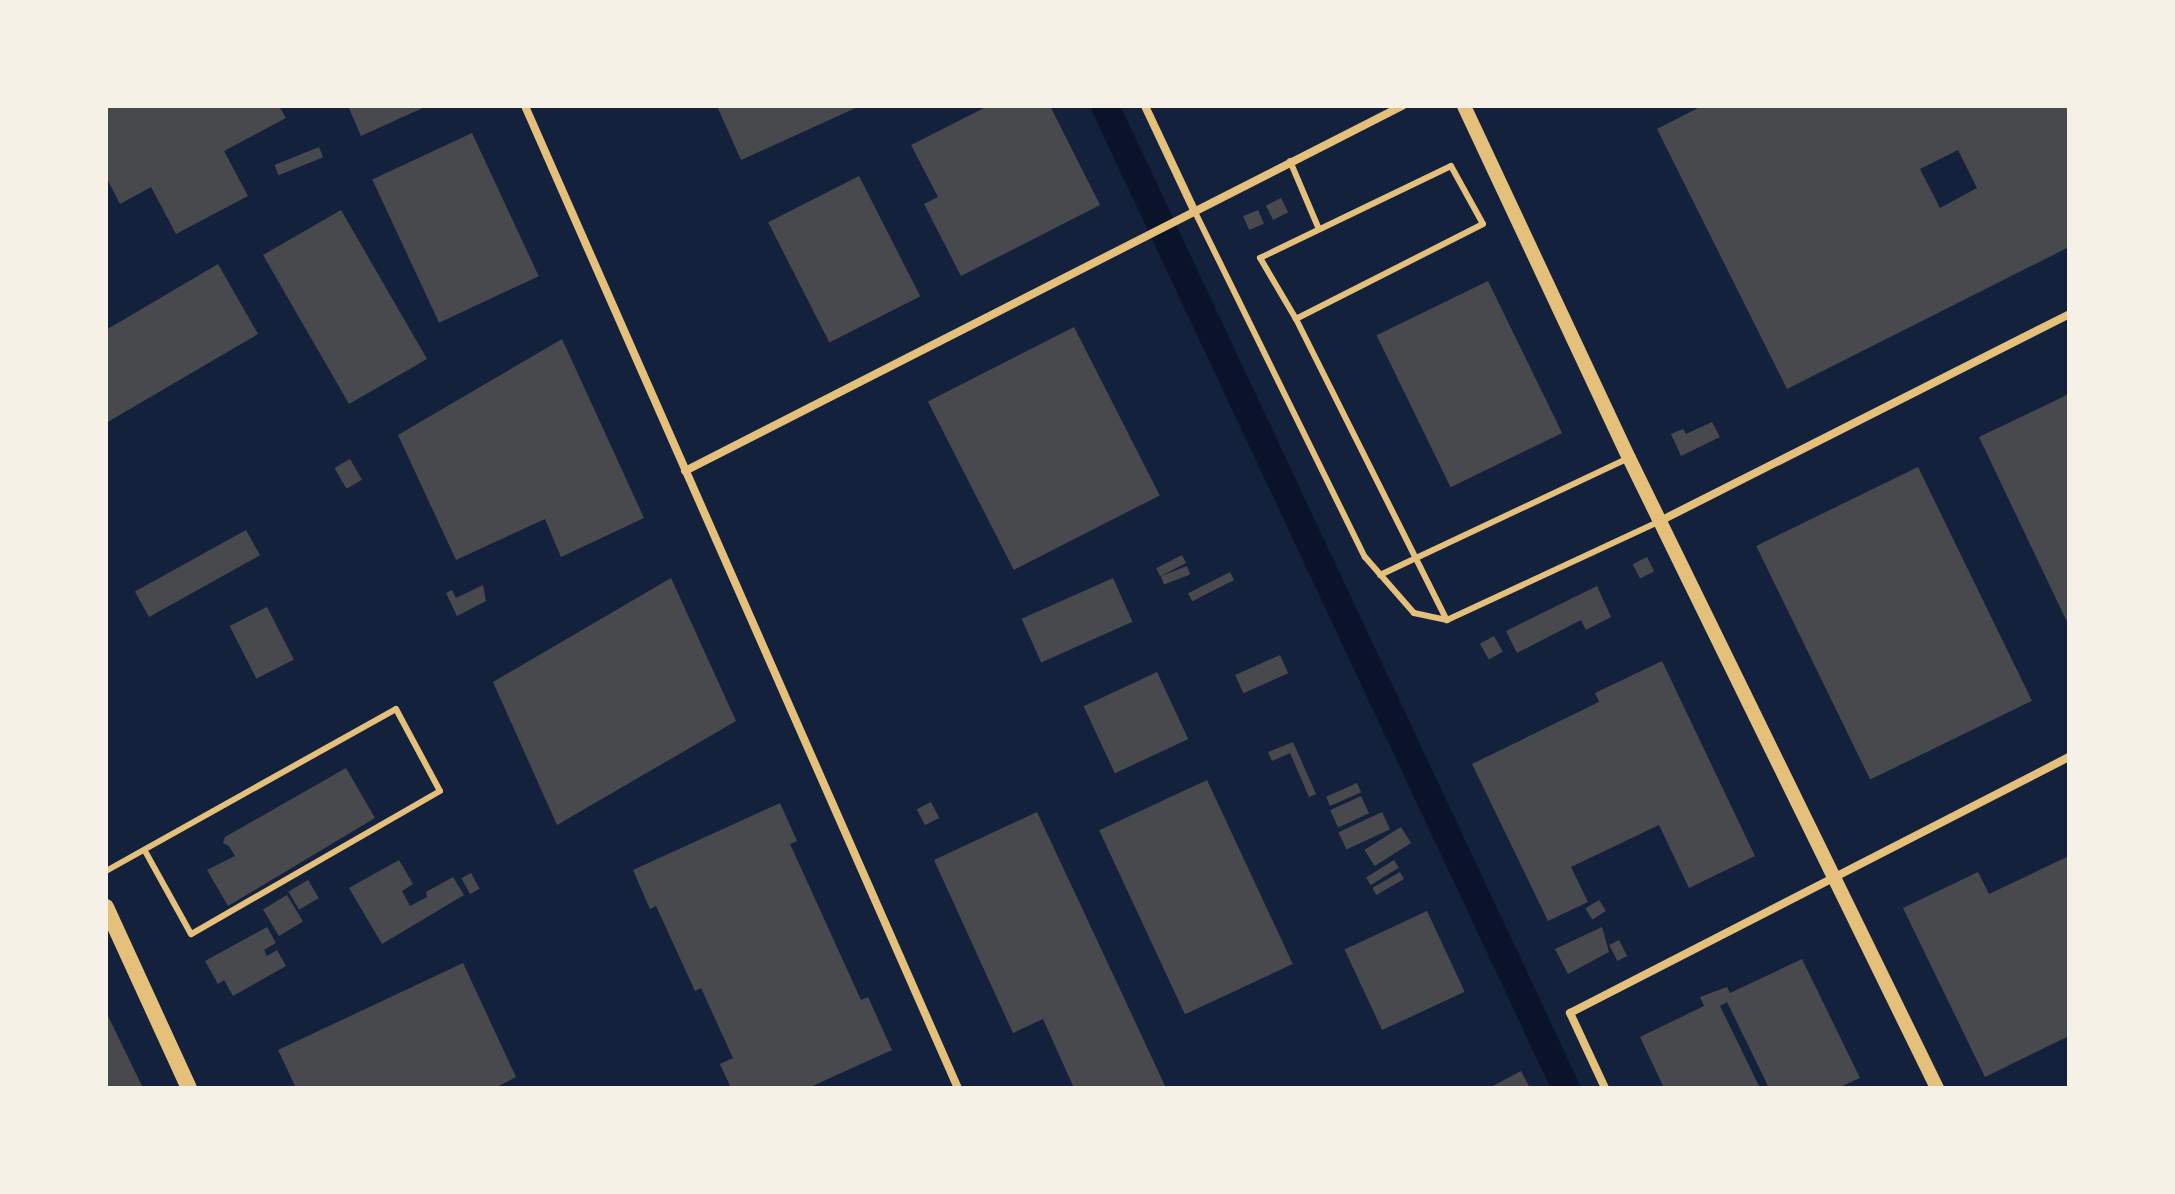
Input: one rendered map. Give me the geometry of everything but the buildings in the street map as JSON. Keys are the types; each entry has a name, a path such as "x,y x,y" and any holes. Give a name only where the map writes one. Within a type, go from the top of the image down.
{"main road":[{"path":"107,912 189,1088"}],"street":[{"path":"525,106 958,1088"},
{"path":"1145,106 1194,210"},
{"path":"685,471 1402,106"},
{"path":"1464,106 1629,458 1937,1088"},
{"path":"1660,521 2069,314"},
{"path":"1605,1088 1570,1013 2069,757"}],"lane":[{"path":"1290,161 1318,227"},
{"path":"1296,319 1483,224 1451,166 1318,227 1260,258 1296,319 1447,620"},
{"path":"1194,210 1365,557 1414,613 1447,620 1660,521"},
{"path":"1380,575 1629,458"},
{"path":"106,871 396,709 440,791 191,934 145,851"}],"waterway":[{"path":"1105,106 1566,1088"}]}
